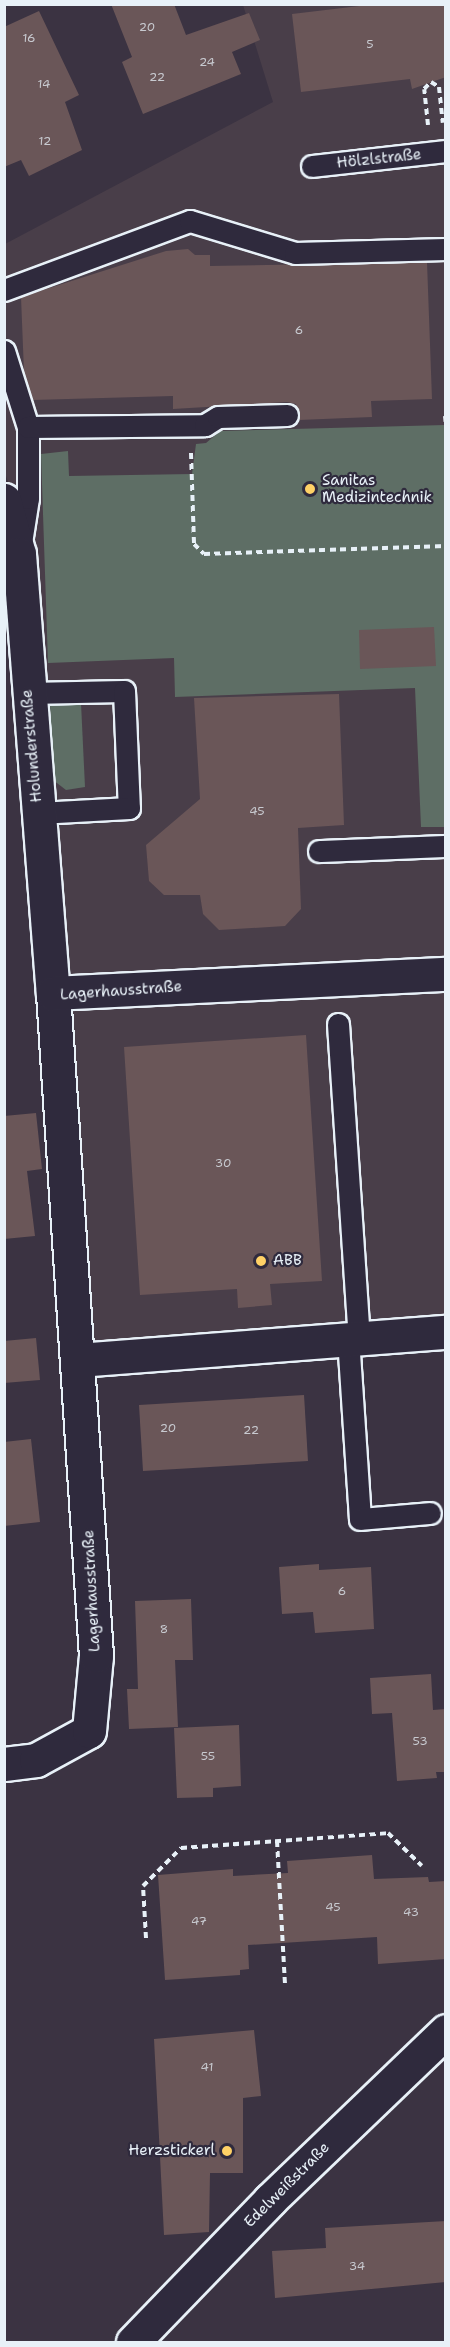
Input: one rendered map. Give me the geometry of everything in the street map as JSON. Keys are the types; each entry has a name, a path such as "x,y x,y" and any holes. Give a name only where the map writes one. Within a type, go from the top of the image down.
{"street":[{"name":"Holunderstraße","path":"4,500 28,693 53,993"},
{"name":"Lagerhausstraße","path":"4,1764 36,1760 89,1731 96,1656 53,993 446,974"},
{"path":"78,1360 446,1332"},
{"name":"Edelweißstraße","path":"133,2343 270,2200 446,2031"}],"lane":[{"name":"Hölzlstraße","path":"312,166 446,151"},
{"path":"4,290 190,221 295,253 446,249"},
{"path":"4,351 28,427 28,498 12,558"},
{"path":"28,427 205,425 218,417 287,415"},
{"path":"28,693 124,691 129,808 38,813"},
{"path":"319,851 446,846"},
{"path":"338,1024 360,1519 430,1513"}],"path":[{"path":"429,135 424,90 431,82 439,87 444,128"},
{"path":"445,416 446,425"},
{"path":"190,425 194,544 204,554 446,546"},
{"path":"146,1938 143,1886 182,1848 388,1833 422,1866"},
{"path":"277,1841 285,1985"}],"shaded area":[{"path":"243,5 445,5 445,1346 96,1376 30,549 5,473 5,244 273,102"}],"green space":[{"path":"445,425 445,827 421,827 415,688 175,697 174,658 48,663 41,454 68,451 69,476 192,474 196,444 206,443 220,431"},
{"path":"81,703 85,787 66,790 53,780 50,704"}],"building":[{"path":"111,4 174,4 186,35 249,13 260,40 232,52 241,74 143,114 122,62 132,57"},
{"path":"376,4 446,4 446,77 412,89 410,79 301,92 292,14"},
{"path":"39,11 79,95 65,102 82,150 29,176 21,160 4,167 4,27"},
{"path":"188,249 195,255 210,255 210,266 427,262 432,399 371,401 372,417 299,420 296,404 287,402 173,409 173,396 33,400 24,372 21,297 166,251"},
{"path":"434,627 436,666 360,669 359,630"},
{"path":"339,694 344,825 298,828 301,909 285,926 219,930 203,914 200,895 164,895 149,881 146,845 200,799 194,698"},
{"path":"306,1035 322,1281 270,1284 272,1305 238,1308 237,1289 140,1295 124,1047"},
{"path":"36,1113 42,1169 27,1171 35,1236 4,1239 4,1116"},
{"path":"36,1338 40,1380 4,1383 4,1341"},
{"path":"304,1395 308,1461 143,1471 139,1405"},
{"path":"31,1439 40,1522 4,1526 4,1442"},
{"path":"319,1564 319,1570 371,1567 374,1629 315,1633 313,1612 282,1614 279,1567"},
{"path":"191,1599 193,1660 175,1660 178,1727 129,1729 127,1689 138,1689 135,1601"},
{"path":"431,1674 433,1710 446,1709 446,1772 436,1772 437,1778 397,1781 392,1713 372,1714 370,1678"},
{"path":"239,1725 241,1786 213,1788 213,1797 177,1798 174,1728"},
{"path":"372,1855 374,1879 428,1877 429,1882 446,1881 446,1959 378,1964 377,1937 248,1945 249,1969 240,1970 240,1975 165,1980 158,1875 233,1869 233,1876 288,1873 287,1861"},
{"path":"254,2030 261,2096 243,2098 243,2173 210,2173 209,2232 164,2235 154,2039"},
{"path":"446,2221 446,2282 275,2298 272,2251 326,2248 325,2228"}],"place":[{"name":"Sanitas Medizintechnik","path":"310,489"},
{"name":"ABB","path":"261,1261"},
{"name":"Herzstickerl","path":"227,2151"}]}
